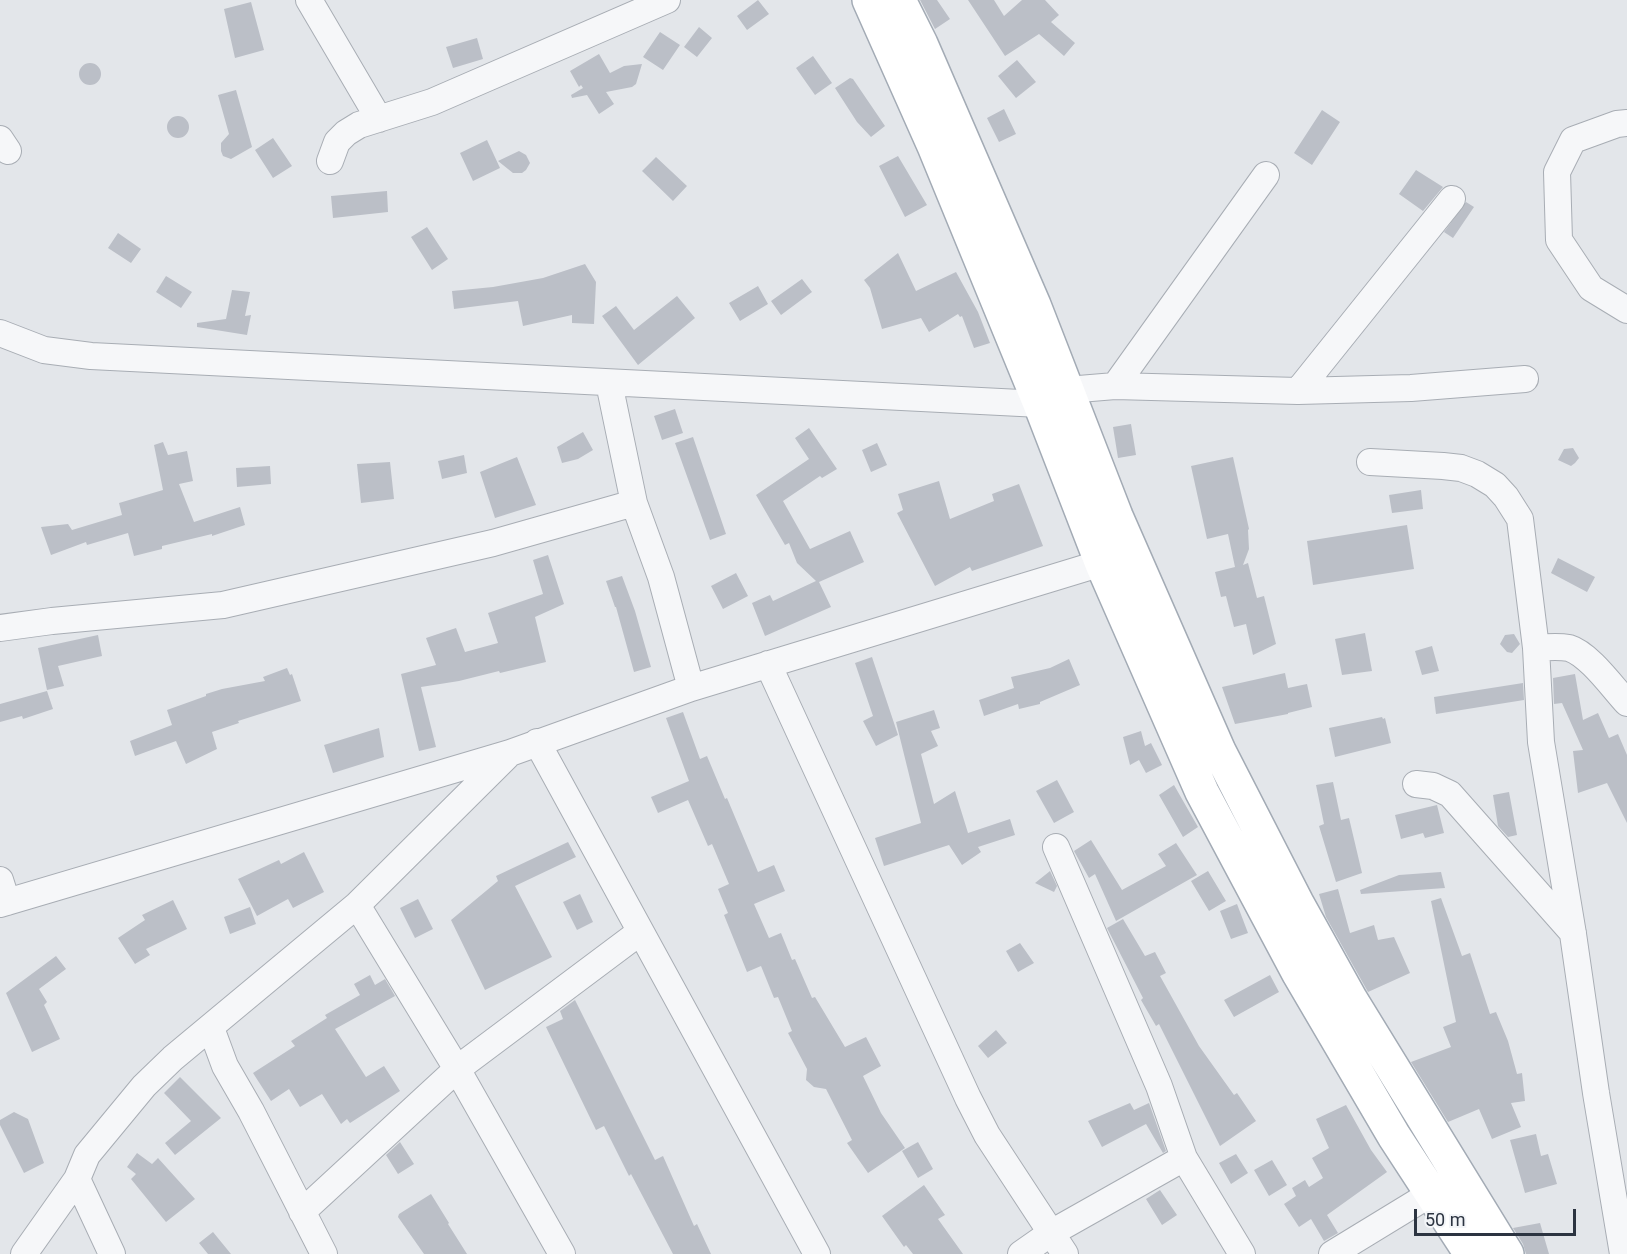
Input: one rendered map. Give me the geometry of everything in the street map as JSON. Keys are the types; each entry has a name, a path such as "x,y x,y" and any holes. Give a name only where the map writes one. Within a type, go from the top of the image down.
{"main road":[{"path":"869,0 934,146 1054,397 1116,516 1219,751 1297,903 1351,1000 1507,1254"},
{"path":"899,0 921,44 1034,305 1054,397 1102,564 1207,803 1299,974 1394,1136 1471,1254"}],"street":[{"path":"309,0 379,118"},
{"path":"330,161 337,142 359,124 432,102 667,0"},
{"path":"1627,123 1617,124 1573,140 1557,172 1559,240 1591,288 1627,310"},
{"path":"1116,386 1266,176"},
{"path":"1298,391 1452,199"},
{"path":"1,334 44,350 91,356 609,383 1054,397 1116,386 1298,391 1411,388 1525,379"},
{"path":"609,383 634,503 661,577 691,688"},
{"path":"1370,462 1461,468 1495,485 1520,519 1536,648 1541,742 1573,933 1596,1093 1624,1244"},
{"path":"0,628 73,618 223,605 493,543 634,503"},
{"path":"2,895 510,753 691,688 1132,553"},
{"path":"1536,648 1552,646 1570,649 1584,656 1627,703"},
{"path":"768,664 968,1098 987,1135 1065,1254"},
{"path":"537,742 817,1254"},
{"path":"24,1254 77,1179 87,1155 144,1086 173,1058 357,905 510,753"},
{"path":"1416,783 1433,786 1450,794 1573,933"},
{"path":"1056,847 1159,1086 1184,1158 1242,1254"},
{"path":"357,905 457,1069 562,1254"},
{"path":"302,1212 457,1069 640,932"},
{"path":"211,1028 225,1066 251,1111 324,1254"},
{"path":"1021,1254 1051,1233 1184,1158"},
{"path":"77,1179 112,1254"},
{"path":"1332,1254 1432,1193"}],"building":[{"path":"758,0 769,14 747,30 737,16"},
{"path":"920,0 937,0 950,19 935,29"},
{"path":"968,0 994,0 1004,16 1022,0 1045,0 1059,15 1051,22 1075,43 1064,56 1039,34 1005,56"},
{"path":"251,2 264,50 235,58 224,9"},
{"path":"699,27 712,38 697,57 684,47"},
{"path":"660,32 680,45 663,70 643,57"},
{"path":"477,38 483,59 453,68 446,47"},
{"path":"599,54 610,73 624,66 642,64 636,84 632,87 606,92 614,104 599,114 587,95 572,98 571,95 583,88 581,85 579,87 570,71"},
{"path":"813,56 832,83 815,95 796,68"},
{"path":"1017,60 1036,82 1016,98 998,76"},
{"path":"90,63 98,66 101,74 98,82 90,85 82,82 79,74 82,66"},
{"path":"850,78 853,79 885,126 871,137 857,122 835,88"},
{"path":"236,90 252,147 231,159 223,156 221,151 221,143 229,134 218,95"},
{"path":"1004,109 1016,134 999,142 987,118"},
{"path":"1322,110 1340,122 1312,165 1294,153"},
{"path":"178,116 186,119 189,127 186,135 178,138 170,135 167,127 170,119"},
{"path":"273,138 292,166 273,178 255,150"},
{"path":"487,140 500,168 473,181 460,153"},
{"path":"519,151 526,155 530,163 522,173 513,173 498,161"},
{"path":"898,156 927,205 905,217 879,166"},
{"path":"656,157 687,186 673,201 642,171"},
{"path":"1416,170 1443,187 1423,211 1399,194"},
{"path":"387,191 388,212 333,218 331,196"},
{"path":"1466,202 1474,207 1453,238 1444,232"},
{"path":"427,227 448,259 432,270 411,237"},
{"path":"118,233 141,249 131,263 108,248"},
{"path":"898,253 916,291 956,272 978,312 990,343 974,348 962,316 958,314 929,332 921,318 882,329 870,288 864,280"},
{"path":"585,264 596,282 594,324 572,323 572,315 523,326 518,301 454,309 452,291 493,287 543,278"},
{"path":"166,276 192,292 181,308 156,292"},
{"path":"802,279 812,292 781,315 771,301"},
{"path":"758,286 768,304 740,321 729,303"},
{"path":"232,290 250,292 245,316 251,315 247,335 197,327 197,323 226,319"},
{"path":"677,296 695,318 638,365 602,316 616,306 634,330"},
{"path":"675,409 683,433 662,440 654,416"},
{"path":"1131,424 1136,455 1118,458 1113,427"},
{"path":"809,428 837,469 822,478 820,476 783,501 810,549 850,531 864,562 819,582 831,607 765,636 752,603 770,595 773,601 816,581 797,563 789,543 785,545 756,495 809,459 795,438"},
{"path":"583,432 593,450 578,459 562,463 557,447"},
{"path":"693,437 726,534 710,540 675,443"},
{"path":"163,442 168,455 187,451 193,481 179,484 194,522 240,507 245,525 212,536 212,534 162,546 162,549 134,556 128,533 87,545 86,542 51,555 41,527 68,524 72,530 122,515 119,503 163,490 154,445"},
{"path":"877,443 887,465 871,472 862,450"},
{"path":"1573,448 1579,458 1575,463 1571,466 1558,460 1564,449"},
{"path":"464,455 467,473 442,479 438,461"},
{"path":"517,457 536,505 495,518 480,472"},
{"path":"1233,457 1249,529 1249,549 1243,565 1248,563 1257,598 1264,596 1276,644 1253,655 1246,624 1234,627 1226,596 1221,597 1215,572 1235,567 1228,534 1207,539 1191,466"},
{"path":"390,462 394,499 361,503 357,464"},
{"path":"270,466 271,484 237,487 236,468"},
{"path":"939,481 950,519 994,501 992,494 1019,484 1043,546 972,571 970,567 935,586 897,513 903,510 898,494"},
{"path":"1421,490 1423,509 1392,513 1389,495"},
{"path":"1407,525 1414,569 1313,585 1307,541"},
{"path":"548,555 564,604 535,617 546,662 421,687 436,747 419,751 401,674 436,665 426,638 456,628 465,652 498,643 488,613 543,594 533,560"},
{"path":"1558,558 1595,577 1587,592 1551,573"},
{"path":"736,573 748,596 723,609 711,586"},
{"path":"622,576 651,667 634,672 616,607 606,581"},
{"path":"1365,633 1372,671 1342,675 1335,639"},
{"path":"1514,634 1520,644 1512,653 1507,652 1500,644 1505,635"},
{"path":"98,635 102,656 58,666 64,686 47,690 38,648"},
{"path":"1432,646 1439,671 1422,675 1415,651"},
{"path":"872,657 898,735 876,746 863,721 873,716 855,663"},
{"path":"1069,659 1080,685 1040,702 1040,704 1019,709 1018,704 984,716 979,700 1014,688 1011,677 1050,668"},
{"path":"287,668 290,675 292,674 301,701 238,721 239,723 212,732 217,749 186,764 176,741 135,756 130,741 172,725 167,710 222,689 265,681 263,677"},
{"path":"1285,673 1288,688 1307,684 1312,707 1235,724 1222,687"},
{"path":"1575,674 1583,720 1598,713 1609,738 1618,734 1627,755 1627,823 1607,783 1578,793 1573,751 1583,750 1562,703 1554,704 1553,678"},
{"path":"1523,683 1524,700 1436,714 1434,697"},
{"path":"47,691 53,709 23,719 22,716 0,722 0,704"},
{"path":"934,710 940,728 931,731 938,746 921,754 934,804 955,791 968,833 1010,819 1015,835 978,847 981,852 962,865 949,845 884,866 875,838 921,823 896,722"},
{"path":"683,712 700,759 707,756 758,872 774,865 785,891 754,904 769,938 781,933 812,998 815,997 845,1047 866,1037 881,1066 863,1076 881,1113 905,1148 868,1173 847,1143 852,1140 826,1089 814,1087 806,1080 807,1069 788,1033 792,1031 778,997 774,998 761,966 747,972 724,915 728,913 718,889 729,884 712,844 708,846 688,800 658,813 651,797 689,781 666,718"},
{"path":"1385,718 1391,743 1335,757 1329,728"},
{"path":"379,728 384,757 333,773 324,745"},
{"path":"1141,731 1145,746 1151,743 1162,765 1146,773 1139,760 1130,765 1123,737"},
{"path":"1057,780 1074,812 1054,823 1036,791"},
{"path":"1333,782 1341,820 1349,818 1362,873 1336,882 1319,826 1324,824 1316,785"},
{"path":"1174,785 1198,827 1183,837 1159,795"},
{"path":"1509,792 1517,835 1508,837 1498,826 1493,795"},
{"path":"1437,805 1444,833 1425,838 1423,833 1401,839 1395,815"},
{"path":"1091,840 1122,890 1166,866 1158,854 1176,843 1197,875 1116,921 1095,874 1089,878 1074,851"},
{"path":"568,842 576,857 515,886 552,957 485,990 451,920 498,881 496,876"},
{"path":"304,852 324,892 293,908 288,899 257,916 238,879 279,860 281,864"},
{"path":"1050,871 1057,886 1054,892 1035,883"},
{"path":"1208,871 1226,901 1209,911 1191,881"},
{"path":"1441,872 1445,888 1361,894 1360,890 1399,875"},
{"path":"1338,889 1350,933 1374,925 1378,940 1394,937 1410,973 1368,992 1326,917 1319,894"},
{"path":"580,894 593,922 577,930 563,902"},
{"path":"1441,898 1462,956 1470,953 1490,1014 1496,1012 1508,1041 1517,1074 1522,1073 1525,1101 1511,1103 1521,1127 1492,1139 1479,1109 1448,1122 1411,1062 1451,1047 1443,1027 1456,1022 1431,901"},
{"path":"418,899 433,929 415,938 400,908"},
{"path":"173,900 187,929 146,949 150,955 135,964 118,938 145,920 142,915"},
{"path":"1237,904 1248,933 1231,939 1220,911"},
{"path":"250,907 256,924 230,934 224,917"},
{"path":"1123,919 1145,956 1155,952 1166,973 1160,976 1199,1046 1234,1095 1237,1093 1256,1121 1220,1146 1159,1024 1156,1026 1141,1000 1143,998 1107,928"},
{"path":"1020,943 1034,963 1018,972 1006,951"},
{"path":"56,956 66,969 39,989 47,1002 44,1005 60,1039 32,1052 6,993"},
{"path":"370,975 375,985 385,979 395,996 335,1029 366,1077 384,1066 400,1091 350,1123 347,1119 341,1124 322,1094 300,1107 289,1089 271,1101 253,1073 295,1046 291,1041 327,1018 325,1015 360,995 354,984"},
{"path":"1270,975 1279,992 1234,1017 1224,1000"},
{"path":"575,1000 655,1160 663,1156 694,1226 697,1224 711,1254 673,1254 604,1126 596,1130 546,1027 563,1019 560,1011"},
{"path":"996,1030 1007,1043 988,1058 978,1046"},
{"path":"180,1077 221,1118 175,1155 165,1143 191,1121 164,1093"},
{"path":"1130,1103 1134,1110 1149,1103 1166,1151 1163,1153 1146,1124 1102,1147 1088,1121"},
{"path":"1346,1105 1371,1150 1387,1172 1327,1215 1338,1233 1324,1241 1311,1219 1299,1227 1284,1204 1296,1196 1292,1188 1305,1180 1309,1187 1323,1178 1312,1158 1329,1148 1316,1119"},
{"path":"14,1112 28,1119 44,1163 24,1173 0,1125 0,1120"},
{"path":"1536,1134 1541,1156 1548,1154 1557,1184 1525,1193 1510,1140"},
{"path":"400,1142 414,1164 398,1174 386,1155"},
{"path":"918,1142 933,1169 918,1178 902,1151"},
{"path":"137,1153 152,1164 158,1158 195,1199 166,1222 131,1179 136,1174 127,1167"},
{"path":"1236,1154 1248,1173 1231,1184 1219,1163"},
{"path":"1272,1160 1287,1185 1269,1196 1254,1170"},
{"path":"924,1185 945,1215 938,1219 963,1254 913,1254 906,1245 904,1247 882,1216"},
{"path":"1160,1190 1177,1215 1162,1225 1146,1199"},
{"path":"431,1194 467,1254 424,1254 398,1217 399,1214"},
{"path":"1540,1223 1549,1254 1526,1254 1513,1228"},
{"path":"213,1232 231,1254 208,1254 199,1243"}]}
